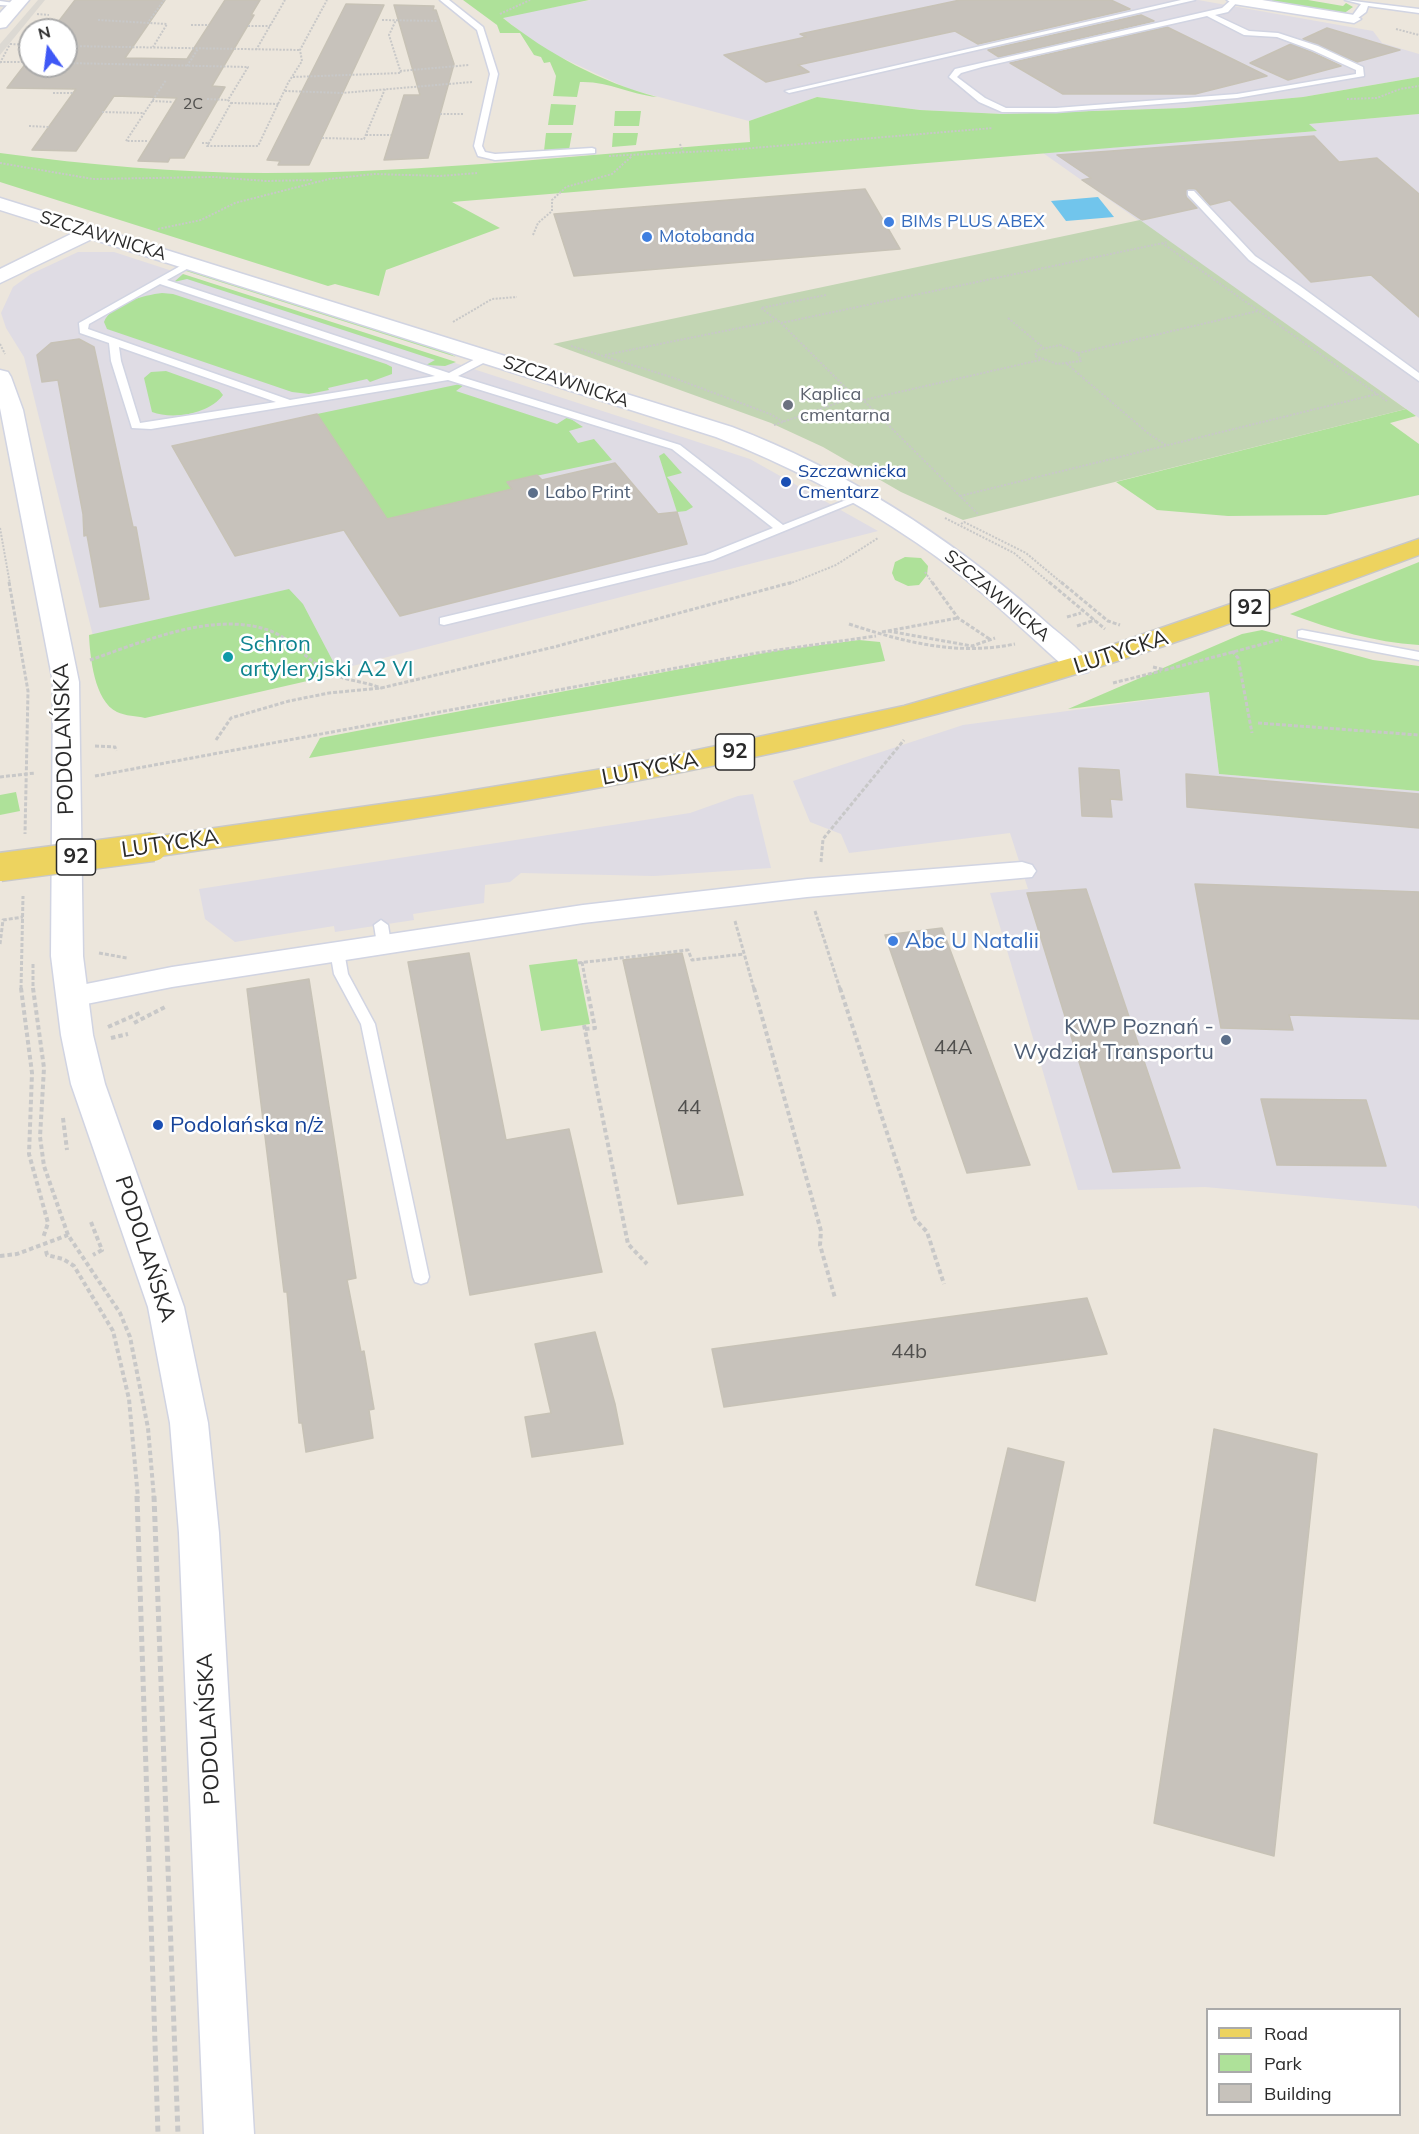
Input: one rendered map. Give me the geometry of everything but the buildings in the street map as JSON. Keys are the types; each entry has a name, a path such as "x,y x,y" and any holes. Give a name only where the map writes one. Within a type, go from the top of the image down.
{"main road":[{"name":"LUTYCKA","path":"0,867 386,815 619,775 757,748 910,713 1079,666 1197,627 1419,546"}],"street":[{"path":"1234,0 1354,19"},
{"path":"0,23 19,2"},
{"name":"SZCZAWNICKA","path":"0,204 746,440 807,467 926,538 964,566 1079,666"},
{"path":"0,277 91,232"},
{"name":"PODOLAŃSKA","path":"0,377 12,410 66,682 67,956 71,997 88,1084 166,1307 189,1423 200,1533 229,2134"},
{"path":"71,997 172,977 337,951 382,935 813,887 1022,871"}],"lane":[{"path":"444,0 480,29 494,74 478,147 481,154 495,157 592,151"},
{"path":"789,91 1191,0"},
{"path":"1208,14 1247,33 1278,35 1316,48 1360,69 1360,76 1237,96 1056,110 1005,110 982,100 953,77 958,71 1225,10 1234,0"},
{"path":"1349,0 1415,10 1414,0"},
{"path":"0,3 19,2"},
{"path":"1354,19 1364,10 1365,3"},
{"path":"1191,193 1252,258 1297,288 1419,378"},
{"path":"191,264 84,323 83,331 289,403"},
{"path":"159,280 421,368 676,447 781,529"},
{"path":"114,342 116,361 136,426 151,426 451,376 487,357"},
{"path":"444,621 709,558 860,498"},
{"path":"1302,633 1419,656"},
{"path":"337,951 341,974 368,1024 421,1277"}],"path":[{"path":"149,21 164,0"},
{"path":"256,50 285,0"},
{"path":"231,103 207,146 258,146 302,61 300,50 327,0"},
{"path":"500,14 530,0"},
{"path":"38,14 49,15"},
{"path":"98,20 149,21 167,24 152,48"},
{"path":"381,20 444,21"},
{"path":"396,20 389,35 400,71"},
{"path":"191,25 209,25"},
{"path":"248,26 270,26"},
{"path":"10,44 18,44"},
{"path":"78,46 300,50"},
{"path":"187,66 198,49"},
{"path":"285,91 342,93 472,83 466,56"},
{"path":"0,62 18,62"},
{"path":"78,63 248,67 228,100"},
{"path":"292,77 400,73 400,71 469,65"},
{"path":"171,71 175,66"},
{"path":"147,141 126,141 166,80"},
{"path":"1342,99 1377,98 1400,89 1419,86"},
{"path":"321,138 364,139 385,89"},
{"path":"53,93 73,93"},
{"path":"207,99 228,100 231,103 280,104"},
{"path":"152,101 173,102"},
{"path":"464,114 467,104"},
{"path":"102,112 144,113"},
{"path":"29,126 49,127"},
{"path":"604,157 994,128"},
{"path":"366,135 391,135"},
{"path":"201,143 209,143"},
{"path":"680,144 683,152"},
{"path":"533,235 538,223 552,211 552,200 566,188 612,174 633,155"},
{"path":"0,163 93,179 138,176 214,177 266,181 406,173 459,176 486,171"},
{"path":"151,231 201,220 235,203 329,179"},
{"path":"781,323 1168,242"},
{"path":"1162,243 1387,401"},
{"path":"826,295 761,308 775,321 781,323 855,397 863,400 978,514"},
{"path":"450,324 492,298 517,297"},
{"path":"1078,353 1259,311"},
{"path":"1008,318 1045,348"},
{"path":"603,355 775,321"},
{"path":"1065,345 1078,353 1081,361 1059,366 1035,356 1037,350 1065,345"},
{"path":"571,346 674,378 770,414 784,422"},
{"path":"863,400 1040,360"},
{"path":"1067,364 1149,434 1167,445"},
{"path":"960,496 1377,394"},
{"path":"771,426 818,410 827,404 855,397"},
{"path":"961,524 964,522 1017,547 1092,610 1120,626"},
{"path":"216,740 231,718 309,697 381,688 554,647 690,609 775,589 836,565 885,534 873,531"},
{"path":"888,631 972,646 993,639 958,618 920,565"},
{"path":"882,632 958,618"},
{"path":"1068,629 1095,620"},
{"path":"83,662 142,643 216,624 241,623 268,630 294,644 328,672 367,681 381,688"},
{"path":"849,624 879,634 954,650 981,651 1003,647"},
{"path":"1108,684 1302,633"},
{"path":"89,781 118,769 757,653 876,636"},
{"path":"1232,651 1238,658 1252,733"},
{"path":"1148,665 1165,670"},
{"path":"1258,723 1419,735"},
{"path":"906,738 823,839 813,887 915,1219 927,1232 944,1284"},
{"path":"37,784 38,761"},
{"path":"0,777 38,772"},
{"path":"728,897 821,1231 820,1245 836,1298"},
{"path":"0,944 3,920 23,917"},
{"path":"96,946 103,950"},
{"path":"647,1264 628,1244 584,1027 595,1028 580,963 688,950 692,960 744,954"},
{"path":"172,977 150,963 116,955 84,953 33,962 33,994 44,1068 41,1152 68,1235 126,1323 136,1357 148,1428 156,1521 178,2134"},
{"path":"91,1222 102,1250 93,1255"},
{"path":"0,1256 17,1254 68,1235"},
{"path":"46,1251 47,1255 62,1257 76,1263 112,1329 130,1417 139,1517 158,2134"}],"shaded area":[{"path":"38,0 45,0 30,18 22,18"},
{"path":"591,0 1198,0 1373,31 1382,43 1419,54 1419,77 1303,97 1184,108 1002,114 920,110 817,97 749,121 629,89 541,48 502,17"},
{"path":"18,23 18,33 0,55 0,44"},
{"path":"1419,114 1419,418 1043,153 1316,131 1308,124"},
{"path":"78,252 114,252 750,459 878,531 337,670 289,593 94,640 24,357 6,328 1,313 13,287 31,274"},
{"name":"KWP Poznań - Wydział Transportu","path":"1209,692 1219,774 1419,791 1419,1209 1416,1206 1205,1187 1078,1190 990,893 1028,889 1010,833 849,853 841,834 810,822 793,781 963,725"},
{"path":"753,794 771,868 654,876 521,873 510,882 485,885 484,903 413,914 414,920 335,932 334,926 235,942 205,919 199,889 690,813 738,796"}],"green space":[{"path":"463,0 589,0 503,18 538,43 576,65 636,91 657,97 590,82 580,82 577,97 553,96 556,76 550,62 544,63 541,57 534,55 520,33 500,33 497,25"},
{"path":"1254,0 1308,0 1343,6 1346,3 1353,7 1343,14"},
{"path":"1419,77 1419,114 1309,124 1317,131 452,202 500,228 386,270 379,296 335,284 328,286 0,182 0,153 100,165 199,172 387,170 750,142 749,121 817,97 920,110 1002,114 1184,108 1303,97"},
{"path":"551,104 576,105 573,125 548,125"},
{"path":"615,111 641,111 639,126 614,126"},
{"path":"546,133 572,133 569,150 544,151"},
{"path":"613,133 638,133 636,145 612,147"},
{"path":"1140,220 1406,409 963,520 901,492 823,447 771,423 553,344"},
{"path":"186,271 204,272 437,347 456,357"},
{"path":"183,274 456,362 445,366 426,365 435,360 187,279 174,282"},
{"path":"162,293 173,294 386,364 392,367 392,374 370,382 367,379 309,394 292,392 107,329 104,322 113,310 138,298"},
{"path":"166,371 219,390 223,395 209,407 190,414 170,415 152,412 144,378 151,372"},
{"path":"464,385 456,391 557,424 568,417 583,427 569,431 578,443 594,439 612,460 507,482 512,489 387,519 317,414"},
{"path":"1406,409 1416,416 1390,423 1419,444 1419,495 1326,515 1228,516 1157,510 1116,482"},
{"path":"664,453 682,473 667,477 693,507 686,511 677,512 659,456"},
{"path":"905,557 921,558 928,566 927,575 919,585 908,586 895,580 892,573 895,562"},
{"path":"1419,562 1419,645 1354,634 1290,614"},
{"path":"289,589 303,604 338,671 325,677 145,718 117,712 103,698 95,677 89,635"},
{"path":"1262,630 1373,660 1419,666 1419,791 1219,774 1209,692 1068,709 1242,634"},
{"path":"859,640 880,642 885,661 309,758 320,738 774,651"},
{"path":"16,792 20,811 0,815 0,795"},
{"path":"577,959 590,1024 541,1031 529,965"}],"water":[{"path":"1098,197 1114,217 1066,221 1051,201"}],"place":[{"name":"BIMs PLUS ABEX","path":"889,222"},
{"name":"Motobanda","path":"647,237"},
{"name":"Kaplica cmentarna","path":"788,405"},
{"name":"Szczawnicka Cmentarz","path":"786,482"},
{"name":"Labo Print","path":"533,493"},
{"name":"Schron artyleryjski A2 VI","path":"228,657"},
{"name":"Abc U Natalii","path":"893,941"},
{"name":"KWP Poznań - Wydział Transportu","path":"1226,1040"},
{"name":"Podolańska n/ż","path":"158,1125"}]}
